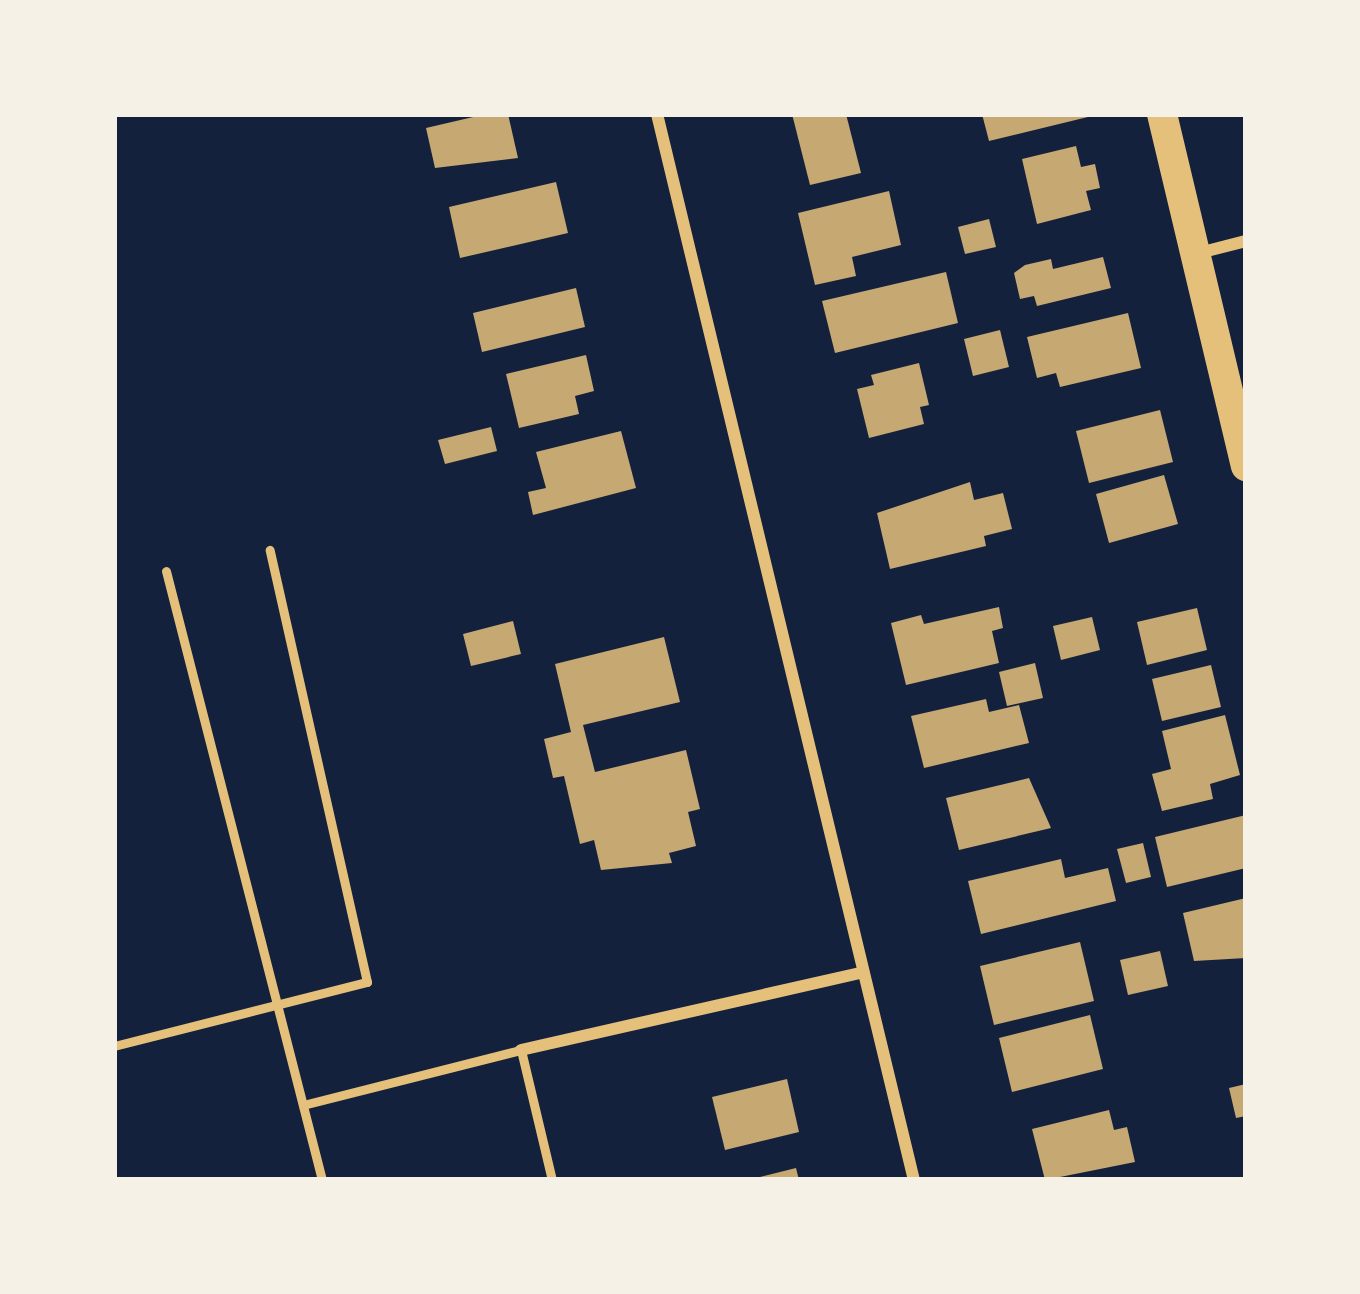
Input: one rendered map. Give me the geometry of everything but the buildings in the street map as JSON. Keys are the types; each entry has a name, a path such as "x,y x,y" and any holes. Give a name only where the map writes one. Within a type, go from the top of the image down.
{"main road":[{"path":"1162,114 1246,466"}],"street":[{"path":"657,114 914,1180"},
{"path":"1195,254 1246,241"},
{"path":"521,1050 863,973"}],"lane":[{"path":"114,1046 367,982 270,550"},
{"path":"166,572 322,1180"},
{"path":"303,1105 521,1050 552,1180"}]}
